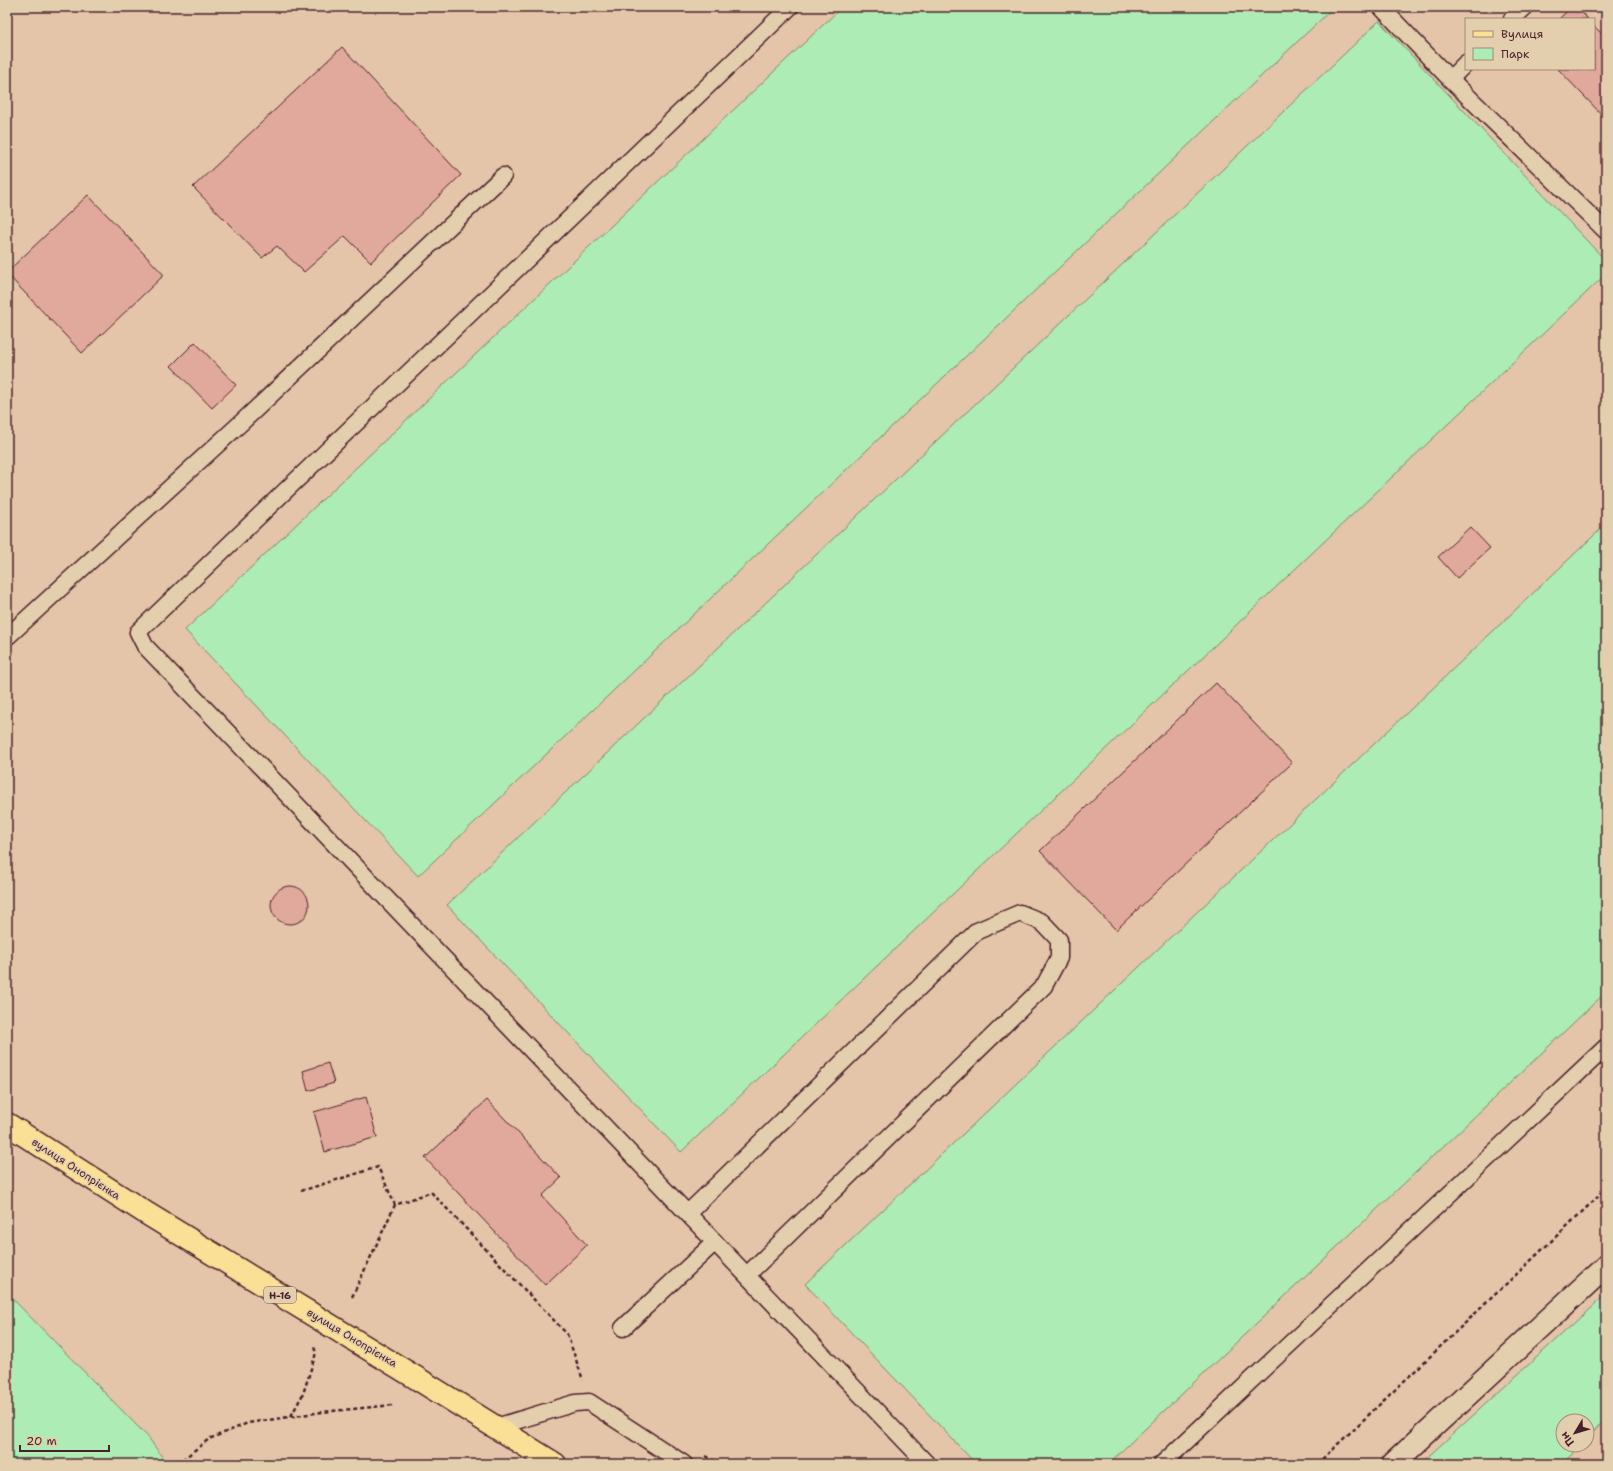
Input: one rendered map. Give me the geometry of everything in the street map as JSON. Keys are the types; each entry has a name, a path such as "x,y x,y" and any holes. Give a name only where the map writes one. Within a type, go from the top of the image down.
{"main road":[{"name":"вулиця Онопрієнка","path":"7,1124 140,1210 555,1464"}],"street":[{"path":"1393,1464 1606,1266"}],"lane":[{"path":"790,7 138,632 145,646 927,1464"},
{"path":"1382,7 1450,78 1606,231"},
{"path":"1513,18 1525,7"},
{"path":"1450,78 1465,64"},
{"path":"7,637 242,422 503,176"},
{"path":"688,1213 977,931 1020,913 1042,922 1059,940 1059,958 1044,986 747,1275"},
{"path":"1162,1464 1606,1047"},
{"path":"623,1328 715,1242"},
{"path":"496,1427 575,1403 589,1402 684,1464"}],"path":[{"path":"302,1191 378,1167 395,1204"},
{"path":"1317,1464 1606,1189"},
{"path":"352,1297 395,1204 431,1192 567,1334 584,1381"},
{"path":"290,1417 303,1394 316,1353 304,1309"},
{"path":"177,1464 208,1439 248,1423 393,1405"},
{"path":"706,1456 720,1464"}],"green space":[{"path":"842,7 1334,7 418,876 185,630"},
{"path":"1379,21 1606,261 1606,274 681,1152 447,905"},
{"path":"1606,524 1606,992 1108,1464 976,1464 805,1284"},
{"path":"7,1293 148,1437 167,1464 7,1464"},
{"path":"1606,1294 1606,1419 1595,1431 1595,1413 1555,1413 1555,1453 1574,1453 1563,1464 1420,1464"}],"building":[{"path":"1571,7 1576,7 1587,18 1560,18"},
{"path":"1595,27 1606,38 1606,119 1559,70 1595,70"},
{"path":"342,47 461,175 371,262 345,236 304,272 277,246 262,258 193,187"},
{"path":"88,195 164,275 82,353 7,274 7,272"},
{"path":"195,342 236,385 212,408 171,366"},
{"path":"1470,527 1490,548 1457,578 1438,557"},
{"path":"1216,683 1292,763 1116,930 1040,851"},
{"path":"286,886 294,886 301,889 306,894 309,905 306,916 301,921 294,924 286,924 279,921 274,916 271,909 271,901 274,894 279,889"},
{"path":"328,1063 334,1083 308,1091 303,1071"},
{"path":"366,1097 377,1137 325,1152 314,1112"},
{"path":"487,1100 561,1178 542,1196 587,1245 545,1285 425,1158"}]}
